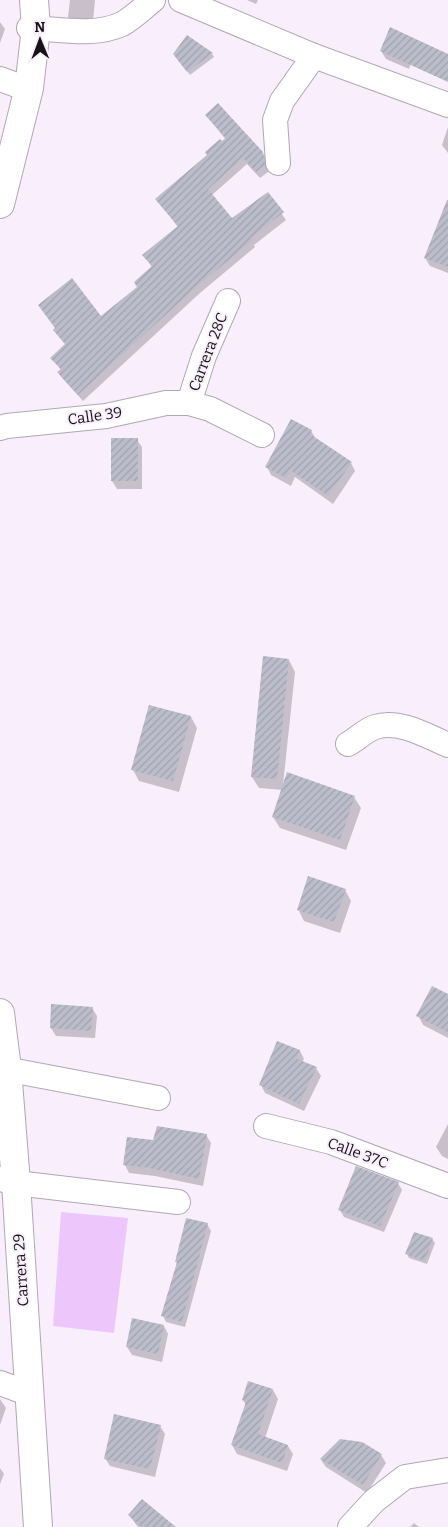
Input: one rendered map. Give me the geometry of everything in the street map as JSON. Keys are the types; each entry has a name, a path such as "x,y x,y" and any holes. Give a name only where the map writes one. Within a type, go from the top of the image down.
{"street":[{"path":"0,163 11,83 32,28 26,0"},
{"path":"0,204 29,88 34,0"},
{"path":"32,28 107,30 124,23 153,0"},
{"path":"182,0 314,56 448,105"},
{"path":"278,163 275,120 282,101 314,56"},
{"name":"Carrera 28C","path":"189,403 204,356 228,301"},
{"name":"Calle 39","path":"0,428 106,416 166,403 189,403 210,409 262,435"},
{"path":"348,744 374,727 389,725 405,728 448,745"},
{"name":"Carrera 29","path":"0,1013 4,1069 7,1181 9,1386 26,1527"},
{"path":"4,1069 158,1098"},
{"name":"Carrera 29","path":"0,1118 38,1527"},
{"name":"Calle 37C","path":"266,1126 332,1142 448,1186"},
{"path":"7,1181 178,1202"},
{"path":"350,1527 374,1501 405,1477 448,1470"}],"shaded area":[{"path":"61,1212 128,1218 114,1333 53,1326"}],"building":[{"path":"390,27 448,54 448,82 380,51"},
{"path":"187,35 213,53 187,72 173,54"},
{"path":"218,103 263,152 265,165 256,172 243,158 208,189 232,218 268,192 284,212 251,238 253,240 196,287 78,395 57,372 61,369 50,358 65,344 53,330 55,328 38,305 72,278 101,316 137,287 134,282 152,266 142,255 178,226 155,199 207,155 205,152 220,139 222,141 226,138 205,115"},
{"path":"448,200 448,267 424,258"},
{"path":"291,419 312,430 310,434 352,462 328,496 290,470 286,478 265,467"},
{"path":"111,438 138,438 138,481 111,481"},
{"path":"263,656 289,659 277,779 251,777"},
{"path":"149,705 191,716 173,781 131,770"},
{"path":"287,772 355,796 340,840 272,817"},
{"path":"308,876 346,889 334,922 297,910"},
{"path":"432,986 448,994 448,1032 416,1016"},
{"path":"51,1004 93,1007 91,1031 50,1028"},
{"path":"277,1041 300,1050 295,1058 317,1067 299,1104 259,1085"},
{"path":"157,1126 207,1134 199,1179 150,1168 123,1165 127,1137 153,1140"},
{"path":"356,1166 399,1182 380,1226 338,1210"},
{"path":"186,1218 208,1223 182,1322 161,1316 177,1262 175,1262"},
{"path":"414,1232 433,1238 425,1261 405,1254"},
{"path":"132,1318 164,1325 158,1354 126,1347"},
{"path":"248,1381 273,1389 258,1434 288,1445 282,1463 231,1445 246,1402 242,1400"},
{"path":"114,1414 161,1425 150,1469 104,1459"},
{"path":"340,1439 362,1442 382,1454 363,1485 320,1459"},
{"path":"142,1499 176,1527 141,1527 128,1515"}]}
